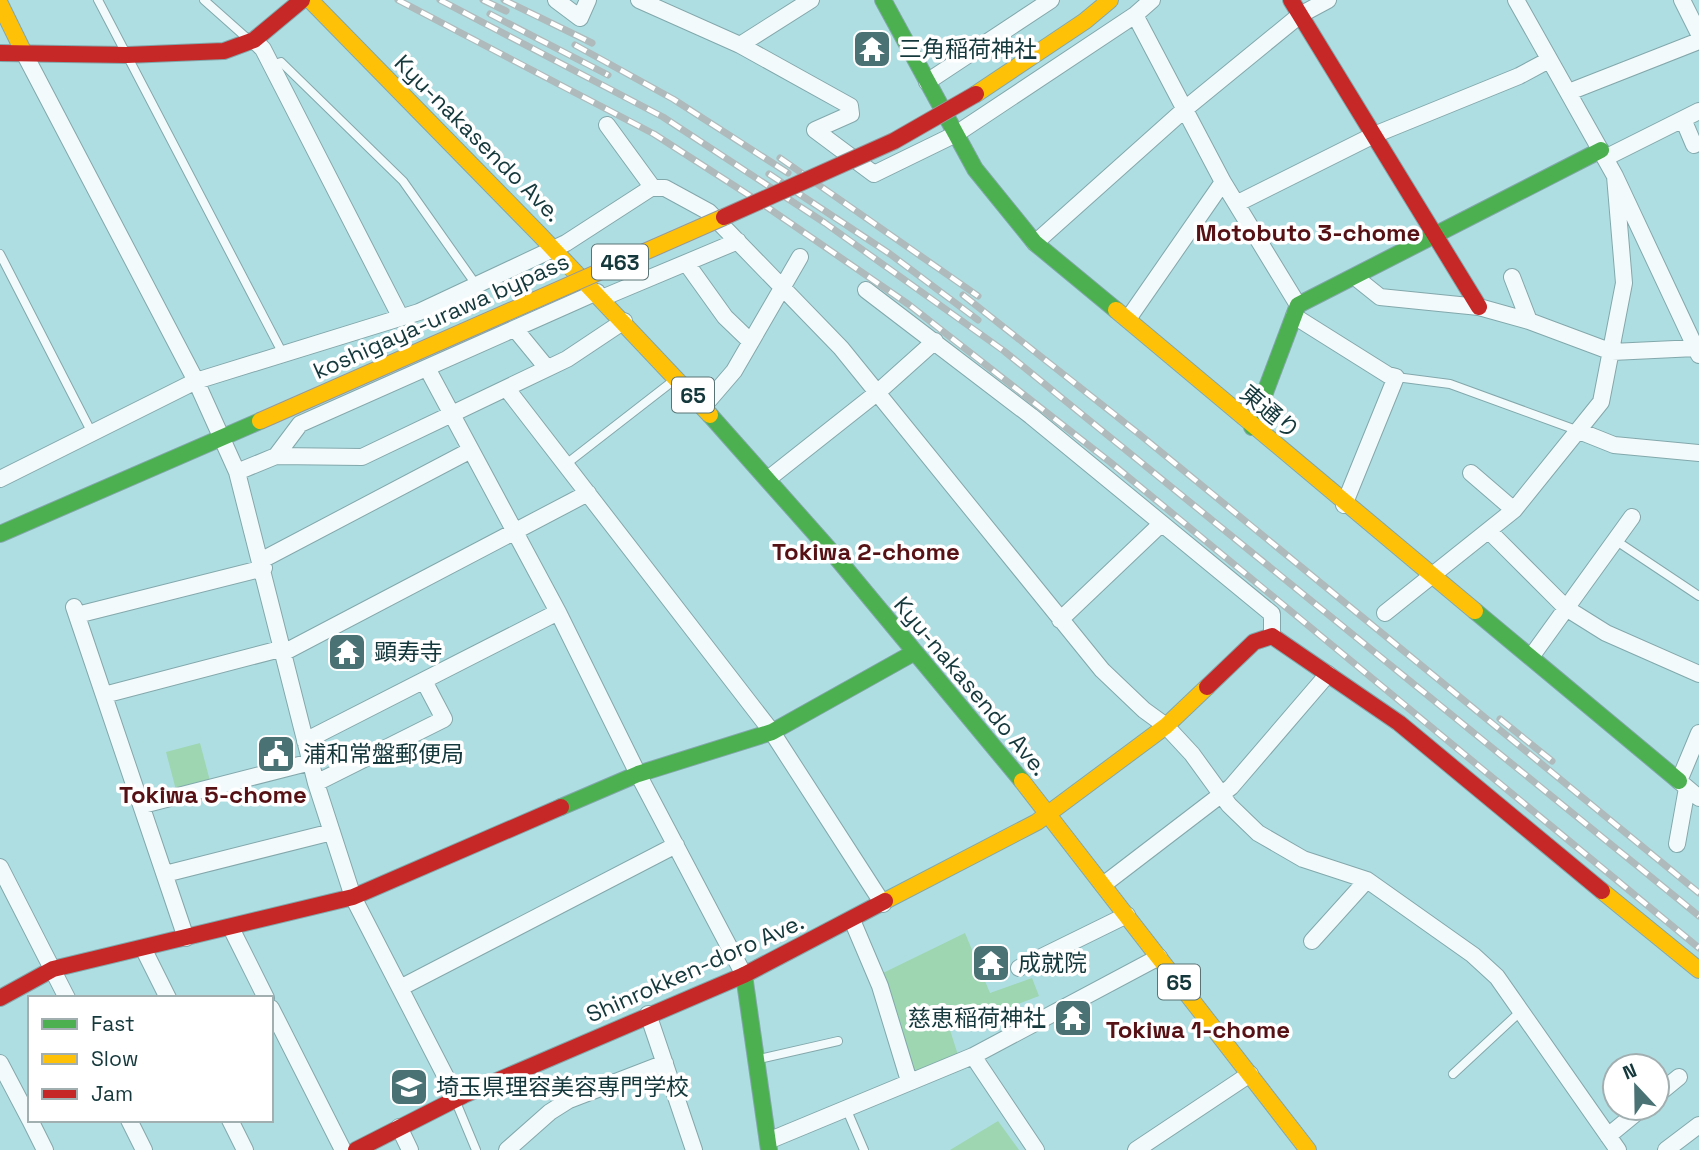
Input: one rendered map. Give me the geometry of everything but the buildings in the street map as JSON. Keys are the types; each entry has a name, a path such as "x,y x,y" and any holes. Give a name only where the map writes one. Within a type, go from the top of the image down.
{"main road":[{"path":"0,53 127,55 224,51 252,41 302,0"},
{"name":"Kyu-nakasendo Ave.","path":"310,0 600,295 768,479 915,652 1048,815 1308,1150"},
{"name":"東通り","path":"883,0 975,169 1035,243 1128,319 1344,505 1688,789"},
{"path":"762,181 881,128 969,81 1094,0"},
{"name":"koshigaya-urawa bypass","path":"0,534 894,141 976,94 1085,21 1110,0"},
{"path":"1291,0 1479,307"},
{"path":"0,4 24,53"},
{"path":"1252,427 1296,311 1435,235 1603,154"},
{"path":"686,215 724,198"},
{"name":"koshigaya-urawa bypass","path":"558,270 584,259"},
{"path":"0,523 222,418"},
{"path":"1272,636 1399,723 1699,970"},
{"name":"Shinrokken-doro Ave.","path":"356,1150 454,1099 744,975 1048,815 1166,726 1254,642 1272,636"},
{"path":"0,998 52,969 353,897 638,774 772,732 915,652"},
{"path":"744,975 769,1146"}],"street":[{"path":"556,0 580,18 588,0"},
{"path":"639,0 740,45 850,106 851,114 846,118 815,130 874,174 956,134 1135,15 1152,0"},
{"path":"740,45 811,0"},
{"path":"927,82 1051,0"},
{"path":"1035,243 1185,109 1300,15 1328,0"},
{"path":"1355,277 1380,298 1479,307 1529,321 1612,352 1697,352 1615,176 1569,92 1547,61 1516,0"},
{"path":"1682,0 1699,34"},
{"path":"1135,15 1223,182 1238,203 1296,311 1388,375 1396,377 1344,505"},
{"path":"252,41 270,65 401,318"},
{"path":"1569,92 1699,41"},
{"path":"24,53 196,381 222,418 223,438 237,472 263,564 316,783 353,897 450,1085 454,1099"},
{"path":"1238,203 1374,135 1519,76 1547,61"},
{"path":"1603,154 1699,111"},
{"path":"1683,119 1694,145"},
{"path":"607,125 653,188"},
{"path":"1385,613 1490,532 1514,510 1601,402 1625,283 1615,176"},
{"path":"1128,319 1223,182"},
{"path":"0,479 196,381 401,318 477,286 555,248 653,188 665,188 709,212 841,348 1060,620 1121,690 1166,726 1192,754 1242,820 1303,859 1367,880 1473,955 1497,977 1618,1150"},
{"path":"276,456 300,424 515,329 687,264 738,241"},
{"path":"703,407 734,371 800,257"},
{"path":"687,264 725,317 751,342"},
{"path":"1512,277 1529,321"},
{"path":"866,290 935,341 1272,614 1272,636"},
{"path":"237,472 276,456 362,457 547,369 624,321"},
{"path":"515,329 547,369"},
{"path":"768,479 878,392 935,341"},
{"path":"427,368 515,529 638,774 744,975"},
{"path":"507,389 772,732 883,904"},
{"path":"1579,430 1614,445 1699,453"},
{"path":"186,938 76,611 263,564 471,450"},
{"path":"1471,472 1514,510"},
{"path":"104,695 284,650 588,493"},
{"path":"1531,657 1632,517"},
{"path":"1060,620 1161,524"},
{"path":"1490,532 1566,608 1606,633 1699,674"},
{"path":"305,741 558,612"},
{"path":"1103,885 1219,793 1231,787 1328,674"},
{"path":"316,783 444,719 424,681"},
{"path":"1677,844 1699,733"},
{"path":"143,805 311,762"},
{"path":"165,874 332,832"},
{"path":"400,988 676,845"},
{"path":"0,867 66,996"},
{"path":"1312,940 1367,880"},
{"path":"1019,968 1127,915"},
{"path":"852,920 880,986 909,1081"},
{"path":"231,928 265,996"},
{"path":"143,948 167,996"},
{"path":"769,1146 846,1108 973,1056 1159,957"},
{"path":"273,1012 343,1150"},
{"path":"648,1014 694,1150"},
{"path":"973,1056 1036,1150"},
{"path":"0,1063 28,1116"},
{"path":"507,1150 550,1112 569,1100 665,1063"},
{"path":"1136,1150 1250,1074"},
{"path":"1671,1084 1679,1077"},
{"path":"31,1122 45,1150"},
{"path":"130,1122 144,1150"},
{"path":"231,1122 245,1150"},
{"path":"1608,1136 1625,1122"},
{"path":"1666,1150 1699,1125"},
{"path":"399,1128 410,1150"}],"lane":[{"path":"98,0 283,354"},
{"path":"204,0 252,41"},
{"path":"270,65 281,62 403,181 472,275 477,286"},
{"path":"0,254 92,433"},
{"path":"1396,377 1450,384 1579,430"},
{"path":"570,461 677,378"},
{"path":"1615,540 1699,596"},
{"path":"1453,1074 1521,1011"},
{"path":"757,1060 838,1041"},
{"path":"454,1099 476,1150"},
{"path":"846,1108 864,1150"}],"green space":[{"path":"200,743 210,781 176,790 166,752"},
{"path":"965,933 990,993 1032,978 1039,996 950,1030 958,1055 913,1075 883,973"},
{"path":"998,1121 1019,1150 950,1150"}],"railway":[{"path":"398,0 654,134 761,203 908,304 1110,462 1699,948"},
{"path":"440,0 663,117 825,223 1004,351 1699,916"},
{"path":"483,0 506,11"},
{"path":"504,0 592,43"},
{"path":"490,14 608,75"},
{"path":"575,45 673,99 788,173"},
{"path":"780,158 978,296"},
{"path":"769,174 890,254 978,320"},
{"path":"963,295 1139,434 1699,893"},
{"path":"1500,719 1552,761"}],"traffic: fast":[{"path":"883,0 975,169 1035,243 1116,310"},
{"path":"1252,427 1298,305 1601,150"},
{"path":"710,415 836,557 1022,781"},
{"path":"0,534 260,421"},
{"path":"1475,611 1679,781"},
{"path":"561,807 638,774 772,732 915,652"},
{"path":"744,975 769,1150"}],"traffic: slow":[{"path":"310,0 540,235 710,415"},
{"path":"976,94 1085,21 1110,0"},
{"path":"0,4 24,53"},
{"path":"260,421 724,217"},
{"path":"1116,310 1475,611"},
{"path":"885,901 1037,822 1166,726 1207,687"},
{"path":"1022,781 1308,1150"},
{"path":"1602,891 1699,970"}],"traffic: jam":[{"path":"0,53 127,55 224,51 254,40 302,0"},
{"path":"1291,0 1479,307"},
{"path":"724,217 894,141 976,94"},
{"path":"1207,687 1254,642 1272,636 1399,723 1602,891"},
{"path":"0,998 53,969 353,897 561,807"},
{"path":"356,1150 464,1095 744,975 885,901"}],"place":[{"name":"三角稲荷神社","path":"872,49"},
{"name":"顕寿寺","path":"347,652"},
{"name":"浦和常盤郵便局","path":"276,754"},
{"name":"成就院","path":"991,963"},
{"name":"慈恵稲荷神社","path":"1073,1018"},
{"name":"埼玉県理容美容専門学校","path":"409,1087"}],"district":[{"name":"Motobuto 3-chome","path":"1308,232"},
{"name":"Tokiwa 2-chome","path":"866,551"},
{"name":"Tokiwa 5-chome","path":"213,794"},
{"name":"Tokiwa 1-chome","path":"1198,1029"}]}
